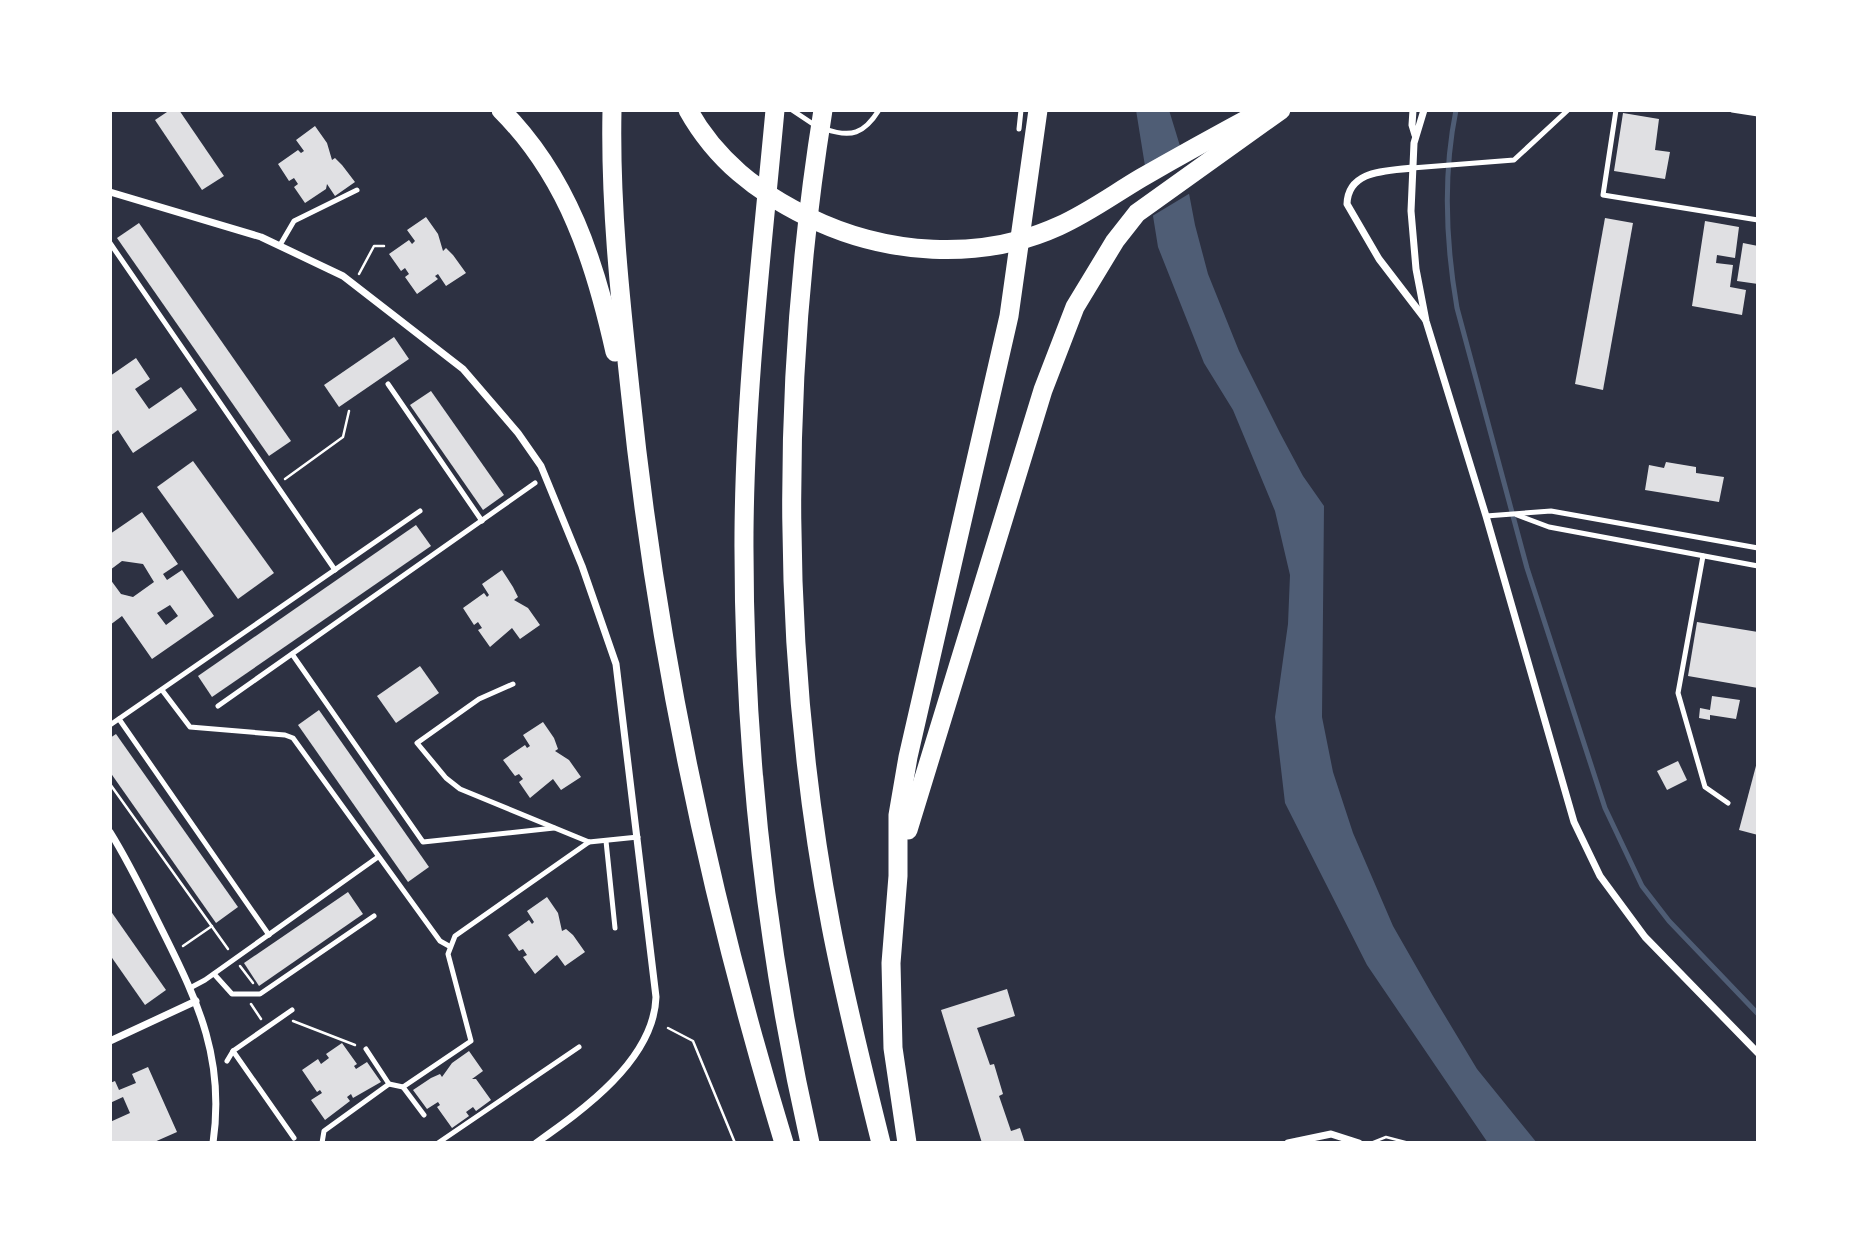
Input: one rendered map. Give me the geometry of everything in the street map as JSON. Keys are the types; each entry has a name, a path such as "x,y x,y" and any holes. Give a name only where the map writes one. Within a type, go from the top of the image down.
{"highway":[{"path":"501,110 555,179 585,240 601,288 635,439"},
{"path":"612,110 613,213 635,439 676,712 738,981 784,1143"},
{"path":"688,110 715,150 734,170 764,194 831,228 906,247 945,251 1029,237 1084,214 1137,180 1262,110"},
{"path":"775,110 747,443 744,531 749,734 769,939 789,1052 810,1143"},
{"path":"823,110 803,267 793,454 799,670 831,924 881,1143"},
{"path":"907,1143 899,1098 891,1003 898,876 898,815 908,757 1016,274 1038,110"},
{"path":"898,876 927,761 1061,338 1075,307 1129,221 1196,169 1281,110"}],"street":[{"path":"1413,110 1412,125 1415,135"},
{"path":"1424,110 1415,135 1412,168 1413,246 1426,321 1486,516 1574,822 1585,849 1613,895 1645,937 1758,1053"},
{"path":"1412,168 1363,177 1350,189 1347,204 1379,259 1426,321"},
{"path":"110,192 244,231 280,245 355,283 474,379 508,418 541,467 582,566 613,654 655,976 653,1020 624,1070 608,1088 536,1143"},
{"path":"110,832 196,1001 214,1059 217,1106 213,1143"},
{"path":"110,1041 196,1001"},
{"path":"1288,1143 1331,1134 1347,1136 1359,1143"}],"lane":[{"path":"792,110 817,127 850,135 860,132 871,123 879,110"},
{"path":"1019,130 1021,110"},
{"path":"1412,168 1514,160 1568,110"},
{"path":"1616,110 1603,195 1758,220"},
{"path":"1732,110 1758,114"},
{"path":"280,245 294,221 357,190"},
{"path":"110,243 335,570"},
{"path":"388,384 481,521"},
{"path":"218,706 536,483"},
{"path":"110,725 420,511"},
{"path":"1486,516 1551,511 1758,548"},
{"path":"1514,513 1549,527 1758,566"},
{"path":"1703,556 1678,693 1706,787 1728,803"},
{"path":"292,654 423,842 557,828"},
{"path":"513,684 479,699 417,743 446,778 460,789 589,842 638,837"},
{"path":"162,690 191,727 285,734 293,738 440,941 449,946"},
{"path":"119,719 269,934"},
{"path":"606,841 615,928"},
{"path":"403,1087 471,1041 449,946 455,936 589,842"},
{"path":"190,988 214,974 378,856"},
{"path":"214,974 232,994 260,994 374,916"},
{"path":"227,1060 233,1051 292,1010"},
{"path":"438,1143 579,1047"},
{"path":"366,1049 389,1084 403,1087 424,1115"},
{"path":"233,1051 294,1138"},
{"path":"323,1143 324,1131 389,1084"}],"path":[{"path":"355,283 374,246 384,246"},
{"path":"276,485 343,437 349,411"},
{"path":"110,784 260,994"},
{"path":"173,953 212,926"},
{"path":"302,1024 366,1049"},
{"path":"668,1028 693,1041 735,1143"},
{"path":"1371,1143 1387,1137 1409,1143"}],"water":[{"path":"1136,110 1169,110 1180,146 1195,225 1208,274 1239,351 1280,433 1303,476 1324,506 1322,717 1333,772 1353,833 1393,926 1433,996 1477,1069 1537,1143 1488,1143 1367,965 1285,803 1275,717 1288,624 1290,575 1275,511 1233,410 1204,363 1158,247"}],"pier":[{"path":"1183,145 1192,192 1149,218 1140,170"}],"building":[{"path":"170,110 179,110 224,176 202,190 155,120"},
{"path":"1623,113 1659,119 1655,150 1670,152 1665,179 1614,171"},
{"path":"315,126 327,143 332,160 335,158 355,182 335,196 327,184 326,189 305,203 294,187 298,184 294,178 289,181 278,164 298,150 301,153 304,151 296,140"},
{"path":"426,217 438,234 443,251 446,248 466,273 446,286 438,274 435,276 438,279 417,294 405,277 409,274 405,268 401,271 389,254 409,240 412,244 415,241 407,230"},
{"path":"1605,218 1633,223 1603,390 1575,384"},
{"path":"1705,221 1739,227 1735,258 1717,255 1716,263 1733,265 1730,287 1746,290 1742,315 1692,306"},
{"path":"139,223 291,441 269,456 117,238"},
{"path":"1743,243 1758,246 1758,284 1737,281"},
{"path":"394,337 409,359 339,407 324,385"},
{"path":"136,358 150,379 135,389 149,409 181,387 197,410 133,453 118,430 110,436 110,376"},
{"path":"431,391 504,495 483,510 410,405"},
{"path":"193,461 274,573 238,599 157,487"},
{"path":"1666,462 1696,467 1696,473 1724,477 1719,502 1645,490 1649,465 1664,468"},
{"path":"142,512 178,564 163,574 167,580 182,570 214,616 152,659 122,616 110,625 110,579 121,594 133,597 154,582 143,564 122,561 110,570 110,534","holes":["170,605 178,616 166,625 157,613"]},
{"path":"416,525 431,546 212,697 198,676"},
{"path":"502,570 518,597 514,600 528,608 540,625 520,639 512,628 490,647 478,630 482,628 478,622 474,625 463,608 484,593 487,597 489,595 482,584"},
{"path":"1697,622 1758,632 1758,688 1688,676"},
{"path":"420,666 439,693 396,723 377,696"},
{"path":"1712,696 1740,700 1736,719 1710,715 1710,720 1699,718 1700,708 1710,710"},
{"path":"319,710 429,867 408,882 298,725"},
{"path":"543,722 554,738 558,749 555,751 569,760 581,777 561,790 553,779 530,798 519,782 523,779 519,774 515,776 503,760 525,745 527,748 530,746 523,735"},
{"path":"116,734 238,907 216,923 110,772 110,738"},
{"path":"1678,761 1687,780 1667,790 1657,771"},
{"path":"1758,762 1758,835 1739,830"},
{"path":"348,892 363,914 259,986 244,963"},
{"path":"547,897 558,913 562,931 566,929 573,935 585,952 565,966 557,955 535,974 523,957 527,955 523,949 519,951 508,935 529,920 532,924 534,922 527,911"},
{"path":"110,910 166,990 145,1005 110,955"},
{"path":"1007,989 1015,1016 977,1028 990,1065 994,1064 1003,1094 999,1096 1011,1131 1020,1128 1025,1143 982,1143 941,1010"},
{"path":"342,1043 357,1064 354,1066 356,1069 367,1062 381,1082 353,1098 351,1094 347,1097 350,1101 325,1120 311,1100 322,1093 320,1090 317,1092 302,1070 318,1059 321,1064 329,1058 326,1054"},
{"path":"469,1051 483,1071 472,1079 476,1079 491,1100 476,1111 473,1107 466,1112 469,1116 452,1128 437,1107 440,1105 438,1102 427,1109 413,1090 431,1078 440,1074 442,1077 452,1063"},
{"path":"148,1067 177,1132 152,1143 110,1143 110,1122 130,1113 123,1097 110,1103 110,1083 115,1081 119,1090 136,1083 132,1074"}],"waterway":[{"path":"1456,110 1449,159 1448,209 1450,259 1457,308 1527,568 1605,808 1642,886 1669,921 1758,1014"}]}
